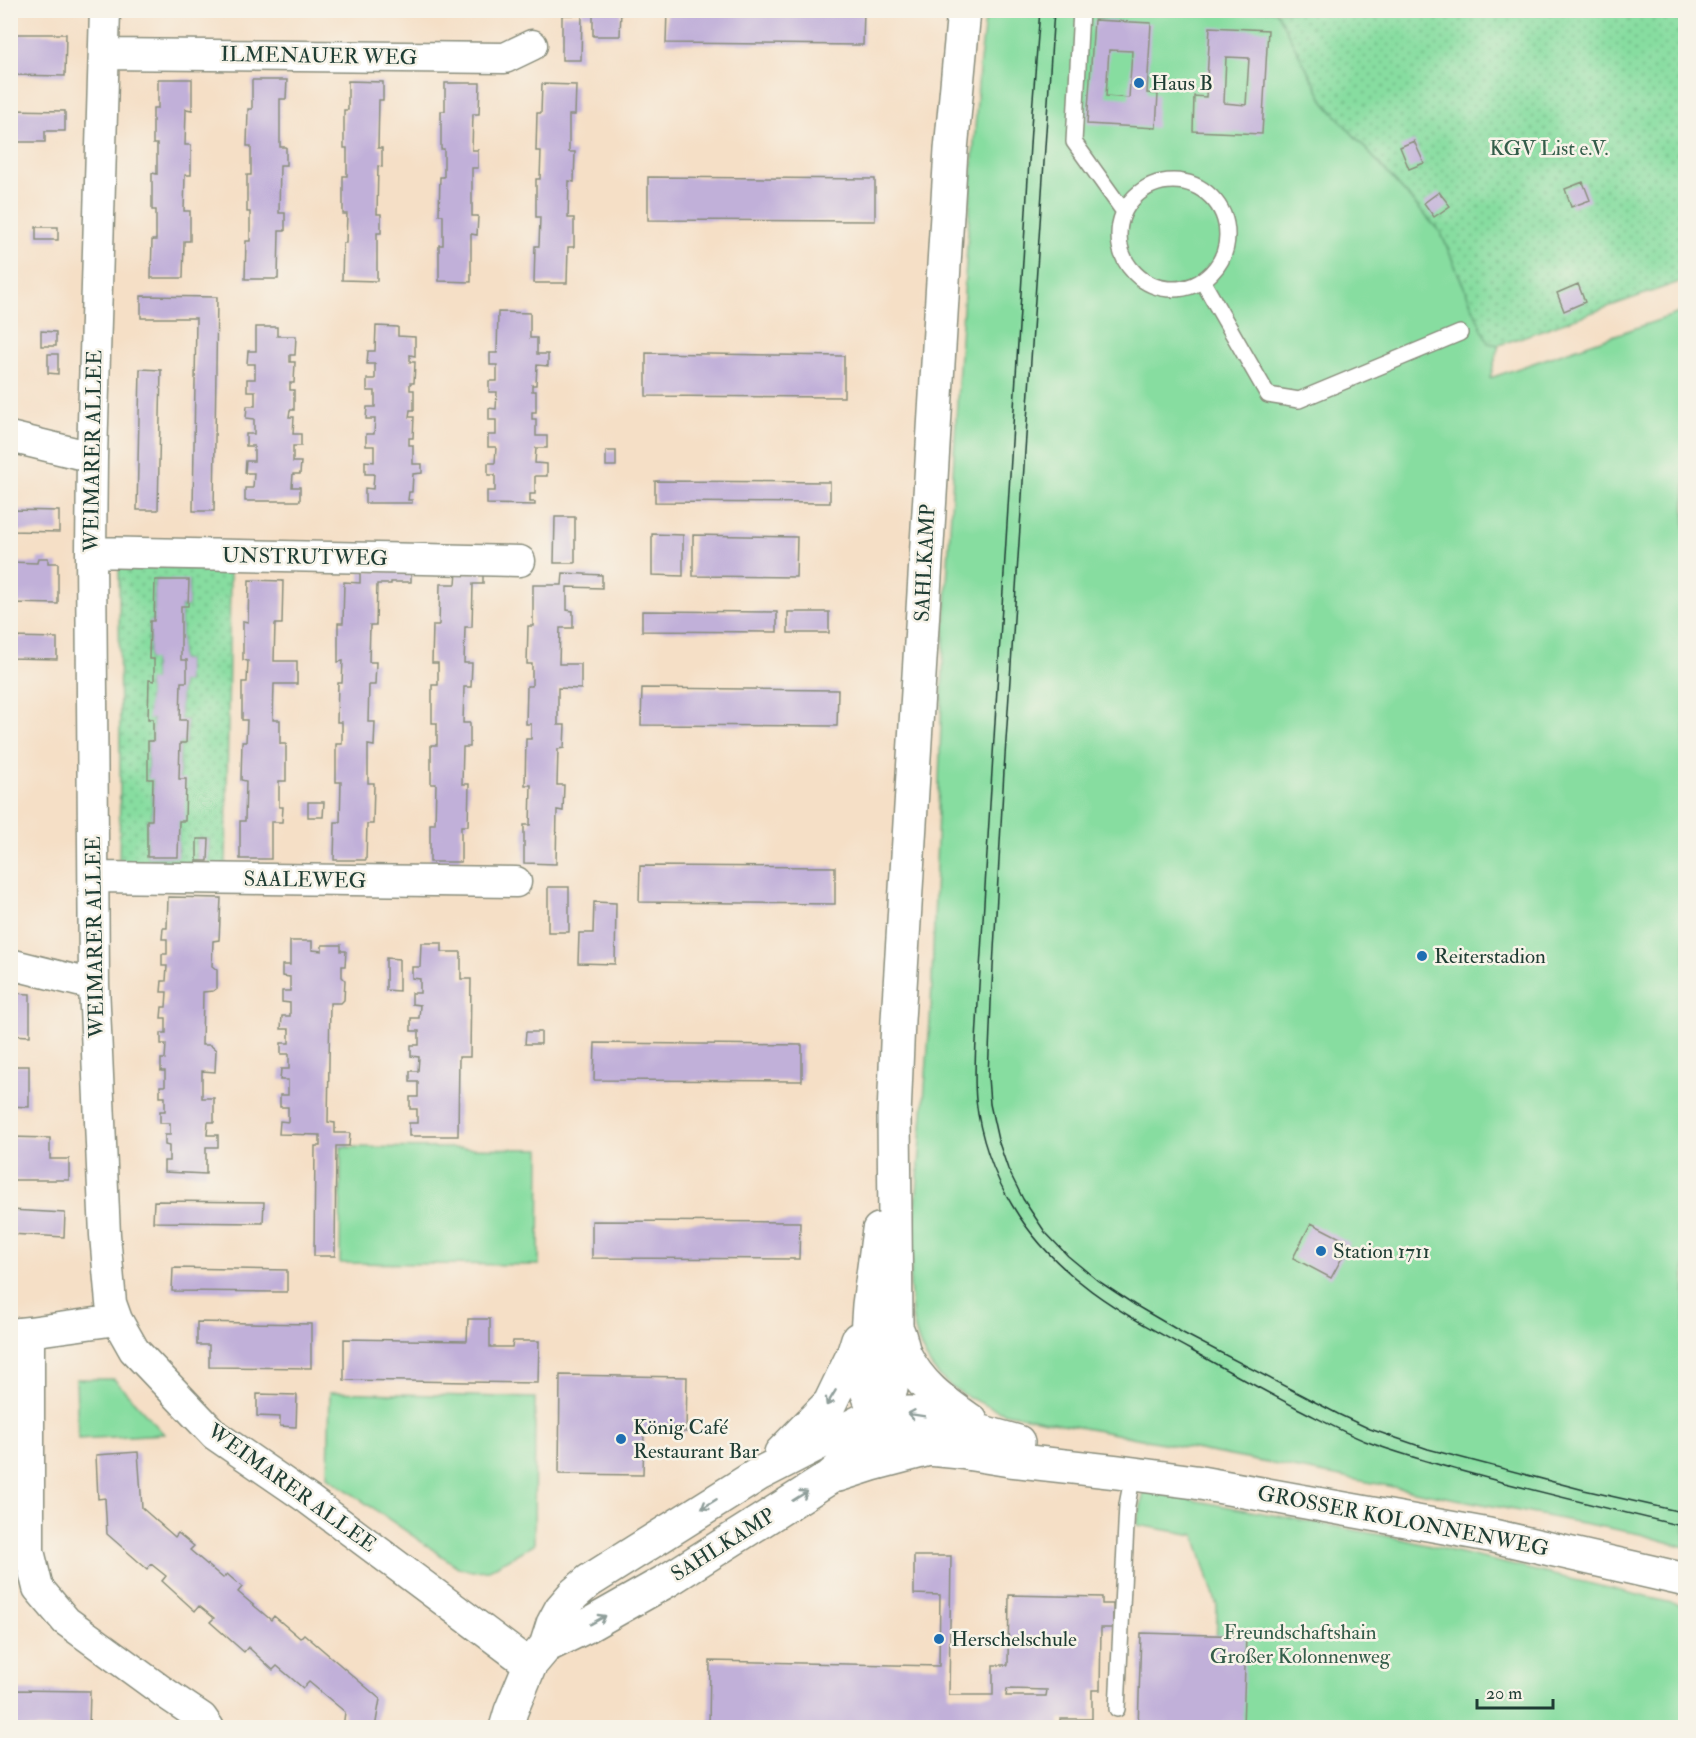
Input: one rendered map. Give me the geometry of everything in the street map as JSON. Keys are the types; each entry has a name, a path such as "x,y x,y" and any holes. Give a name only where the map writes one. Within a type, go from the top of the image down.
{"street":[{"name":"WEIMARER ALLEE","path":"105,10 91,552 94,985 105,1235 111,1303 117,1320 134,1350 215,1435 538,1656"},
{"name":"SAHLKAMP","path":"538,1656 668,1580 829,1478 864,1447 891,1389 896,1324 894,1116 899,997 951,150 964,10"},
{"name":"ILMENAUER WEG","path":"104,54 505,57 532,45"},
{"path":"10,437 92,457"},
{"name":"UNSTRUTWEG","path":"91,552 520,561"},
{"name":"SAALEWEG","path":"94,877 516,882"},
{"path":"10,964 94,985"},
{"name":"SAHLKAMP","path":"877,1417 864,1378 869,1305 894,1116"},
{"name":"SAHLKAMP","path":"759,1474 830,1403 853,1355 869,1305"},
{"path":"117,1320 20,1333 29,1551 38,1588 66,1621 202,1718 209,1728"},
{"name":"SAHLKAMP","path":"896,1324 905,1354 922,1382 938,1398 993,1436"},
{"name":"GROSSER KOLONNENWEG","path":"1125,1473 921,1415 910,1413 877,1417 892,1434 929,1449 1195,1482 1489,1535 1686,1580"},
{"name":"SAHLKAMP","path":"506,1728 511,1711 561,1609 589,1581 759,1474 860,1422 877,1417"},
{"name":"GROSSER KOLONNENWEG","path":"829,1478 929,1449"}],"lane":[{"path":"1081,10 1074,142 1124,212"},
{"path":"1165,181 1184,181 1192,184 1201,188 1215,200 1225,216 1228,234 1225,253 1216,269 1203,282 1187,288 1169,290 1152,286 1137,277 1126,263 1120,247 1119,229 1124,212 1134,198 1148,187 1165,181"},
{"path":"1203,282 1268,395 1299,400 1460,333"},
{"path":"1117,1709 1127,1505 1125,1473"}],"green space":[{"path":"986,11 1276,11 1325,103 1441,233 1488,342 1499,345 1490,378 1685,311 1685,1547 1640,1534 1005,1413 957,1390 934,1370 925,1357 913,1321 910,1284 931,1008 944,639 958,383 979,69"},
{"name":"KGV List e.V.","path":"1276,11 1685,11 1685,280 1499,345 1488,343 1441,233 1325,103"},
{"path":"119,566 224,566 224,573 230,573 226,867 208,867 209,839 197,839 197,861 194,861 190,868 119,867","holes":["155,580 189,581 188,606 181,606 181,660 187,660 187,682 181,682 180,720 187,720 186,743 180,743 178,857 147,857 147,820 152,820 153,779 148,778 148,741 153,741 153,719 149,719 149,681 154,681 154,659 149,659 150,621 154,621"]},
{"path":"341,1147 540,1149 539,1265 340,1263"},
{"path":"76,1379 114,1379 164,1434 78,1439"},
{"path":"330,1392 535,1398 534,1544 489,1570 472,1571 458,1567 328,1477"},
{"name":"Freundschaftshain Großer Kolonnenweg","path":"1144,1491 1397,1538 1685,1606 1685,1727 1215,1727 1217,1606 1195,1535 1137,1525"}],"building":[{"path":"162,10 210,10 210,15 162,14"},
{"path":"582,10 621,10 620,36 593,36 593,15 582,15"},
{"path":"667,10 864,10 863,45 666,43"},
{"path":"562,15 582,15 581,60 562,60"},
{"name":"Haus B","path":"1094,20 1151,23 1147,93 1158,94 1156,128 1087,124","holes":["1109,50 1132,51 1129,98 1106,96"]},
{"path":"1210,27 1268,30 1262,134 1193,131 1194,96 1206,97","holes":["1226,57 1249,58 1246,105 1224,103"]},
{"path":"10,34 66,34 65,76 10,75"},
{"path":"158,79 192,79 192,110 186,109 185,145 191,145 191,175 185,175 184,211 190,211 190,241 184,241 183,278 151,278 152,240 156,240 156,210 152,210 152,173 157,174 157,144 153,144 153,108 158,108"},
{"path":"252,80 287,80 286,99 280,99 280,147 286,147 286,165 280,165 279,213 285,213 285,231 279,231 278,279 245,279 246,241 250,241 247,175 251,175 251,146 247,146 248,109 252,109"},
{"path":"348,81 383,82 383,100 379,100 378,148 382,148 382,167 378,166 377,214 381,214 381,233 377,233 377,281 342,280 347,214 343,214 343,176 347,176 344,110 348,110"},
{"path":"445,83 480,83 479,114 473,114 472,150 478,150 478,168 472,168 472,216 478,216 477,235 471,234 471,282 439,281 439,245 443,245 443,215 439,215 440,177 444,177 441,111 445,111"},
{"path":"542,84 576,85 575,115 569,115 569,152 575,152 574,182 569,181 568,218 574,218 574,247 568,247 567,283 534,283 535,246 539,246 540,217 536,217 536,179 540,179 541,151 536,151 537,113 541,113"},
{"path":"10,110 65,111 65,131 45,131 45,142 15,142 15,130 10,130"},
{"path":"1414,141 1424,163 1409,169 1400,147"},
{"path":"648,177 875,179 875,221 648,220"},
{"path":"1583,182 1590,200 1571,207 1565,189"},
{"path":"1439,192 1450,206 1434,217 1424,203"},
{"path":"36,227 58,227 58,240 36,240"},
{"path":"1578,284 1585,302 1564,311 1557,293"},
{"path":"141,296 217,297 214,511 193,511 196,318 141,318"},
{"path":"498,312 530,313 530,338 537,338 537,354 548,354 548,366 537,365 536,385 532,385 532,391 536,391 536,412 532,412 532,419 536,419 536,436 547,436 547,448 536,448 535,463 547,464 547,476 535,476 535,494 530,494 530,502 535,502 535,505 487,504 487,491 495,491 495,475 488,475 488,463 495,463 496,447 488,447 488,435 496,435 496,420 489,420 489,408 496,409 497,392 489,392 489,381 497,381 497,365 490,365 490,353 497,353"},
{"path":"376,326 398,327 398,336 415,337 415,356 410,355 410,362 415,362 414,383 410,383 410,390 414,390 414,410 410,410 409,417 414,417 413,438 409,438 409,445 413,445 413,464 422,464 422,473 413,474 412,492 409,492 408,500 412,500 412,503 365,503 365,488 373,489 374,474 365,474 365,461 374,462 374,446 366,446 366,434 374,434 375,419 366,419 367,407 375,407 375,391 367,391 367,379 375,379 375,364 367,364 368,351 375,351"},
{"path":"256,327 277,327 277,336 296,336 295,355 290,355 290,362 295,362 294,383 290,383 290,390 294,390 294,410 290,410 289,417 294,417 293,434 301,434 301,446 293,446 293,462 301,462 300,474 293,474 292,487 300,487 300,501 245,501 245,488 253,488 254,473 245,473 246,461 254,461 254,446 246,446 246,434 254,434 254,419 246,418 247,406 255,406 255,391 247,391 247,379 255,379 255,364 247,364 248,351 256,351"},
{"path":"41,331 56,332 56,346 41,346"},
{"path":"646,353 844,356 844,397 646,396"},
{"path":"48,354 58,354 58,374 48,373"},
{"path":"140,369 161,370 158,510 137,510"},
{"path":"606,451 616,451 616,466 606,466"},
{"path":"655,481 830,482 830,503 655,502"},
{"path":"10,510 59,511 59,532 10,531"},
{"path":"555,517 575,517 575,563 554,563"},
{"path":"652,534 683,535 683,576 652,575"},
{"path":"693,535 797,537 796,577 693,576"},
{"path":"38,558 48,558 48,563 58,563 58,604 10,603 10,562 37,563"},
{"path":"360,571 411,571 411,582 377,584 376,625 370,625 369,662 376,662 375,685 369,685 368,722 375,722 374,746 368,745 368,783 374,783 373,824 367,824 366,860 334,860 335,822 340,822 341,782 336,782 336,744 342,744 342,722 337,722 338,683 342,683 343,661 338,662 338,623 343,623 344,582 360,583"},
{"path":"457,572 483,573 483,584 473,584 472,627 465,627 464,663 472,663 471,687 464,687 463,723 470,723 470,747 463,747 462,784 469,784 468,826 461,826 461,862 430,862 430,824 435,824 436,784 431,784 431,745 437,745 437,723 432,723 432,685 438,685 438,663 432,663 433,625 439,625 440,584 456,584"},
{"path":"563,573 602,575 602,588 567,587 567,610 573,611 573,628 560,628 559,664 581,664 581,689 558,688 558,725 565,725 564,748 558,749 557,785 564,785 563,811 557,810 556,864 524,863 524,825 530,825 531,785 525,785 526,739 531,739 531,724 526,724 527,686 532,686 532,664 527,664 528,626 533,626 533,585 562,585"},
{"path":"155,580 189,580 188,606 181,606 181,660 187,660 187,682 181,682 180,720 187,720 186,743 180,743 179,779 186,779 185,821 179,821 178,857 147,857 147,820 152,820 153,779 148,779 148,741 153,741 153,719 148,719 149,680 154,681 154,659 149,659 150,621 154,621"},
{"path":"249,580 283,581 282,624 275,624 274,661 297,661 297,684 274,684 273,720 280,720 280,744 286,744 286,781 279,781 279,807 283,807 282,822 271,822 271,859 240,859 240,821 245,821 246,781 241,780 242,742 246,742 247,720 242,720 242,682 247,682 248,661 243,660 243,621 248,622"},
{"path":"642,611 777,612 777,632 642,631"},
{"path":"788,612 829,612 829,633 788,633"},
{"path":"10,637 57,638 57,659 10,658"},
{"path":"642,688 838,690 837,726 641,725"},
{"path":"308,802 324,802 323,817 308,817"},
{"path":"197,839 209,839 208,861 197,861"},
{"path":"640,866 835,867 835,904 639,902"},
{"path":"548,887 569,887 569,932 548,932"},
{"path":"168,897 221,898 219,940 213,941 212,966 217,970 217,988 203,992 202,1045 210,1045 216,1050 215,1072 202,1071 202,1098 214,1098 214,1122 208,1122 207,1135 218,1135 218,1147 206,1147 206,1174 164,1172 164,1161 169,1161 169,1146 165,1145 165,1135 170,1135 170,1123 160,1123 160,1111 165,1111 165,1097 160,1097 160,1086 165,1086 165,1071 161,1071 161,1059 165,1059 166,1044 161,1044 161,1033 166,1033 166,1018 161,1018 162,1007 166,1007 167,992 161,992 162,981 166,981 167,966 162,966 162,954 167,954 167,939 162,939 163,928 167,928"},
{"path":"594,902 616,903 615,964 578,963 579,933 593,933"},
{"path":"290,941 312,941 312,950 322,951 322,945 341,945 341,951 346,951 345,966 342,966 342,977 345,980 344,1000 341,1003 330,1003 328,1122 335,1123 335,1133 350,1133 349,1146 336,1146 335,1256 314,1256 315,1146 320,1146 320,1135 279,1134 280,1121 288,1122 288,1107 280,1107 280,1095 288,1095 288,1080 280,1080 281,1069 289,1069 289,1054 281,1054 281,1043 289,1043 289,1029 281,1029 282,1016 290,1016 290,1003 282,1002 282,991 290,991 290,977 282,976 282,965 290,965"},
{"path":"421,943 442,943 442,952 461,952 461,979 471,979 470,1057 459,1057 458,1136 409,1136 409,1123 417,1123 417,1109 410,1109 410,1097 418,1097 418,1082 410,1082 410,1071 418,1071 419,1057 411,1056 411,1045 419,1045 419,1031 411,1031 411,1018 419,1018 420,1005 412,1004 412,993 420,993 420,979 412,978 412,967 420,967"},
{"path":"386,958 399,959 399,991 386,990"},
{"path":"10,993 30,994 30,1036 10,1035"},
{"path":"526,1032 541,1032 541,1044 525,1044"},
{"path":"595,1043 802,1045 802,1081 594,1080"},
{"path":"10,1066 29,1066 29,1107 10,1106"},
{"path":"10,1137 50,1138 50,1159 69,1159 69,1180 10,1180"},
{"path":"154,1201 264,1202 263,1223 153,1222"},
{"path":"10,1210 65,1213 64,1237 10,1234"},
{"path":"592,1221 800,1222 799,1259 592,1258"},
{"name":"Station 1711","path":"1311,1223 1350,1243 1331,1278 1293,1258"},
{"path":"173,1268 287,1270 287,1292 172,1291"},
{"path":"468,1319 490,1319 490,1347 512,1347 513,1341 539,1341 538,1383 344,1380 344,1339 467,1341"},
{"path":"197,1322 311,1324 311,1368 209,1367 209,1345 197,1345"},
{"path":"560,1375 687,1377 686,1432 644,1431 643,1475 559,1474"},
{"path":"257,1394 297,1395 296,1427 280,1426 280,1417 257,1416"},
{"path":"138,1452 142,1508 175,1537 178,1533 194,1546 190,1550 223,1578 227,1574 242,1587 238,1592 271,1620 274,1616 300,1638 304,1634 380,1699 375,1728 343,1728 345,1712 309,1682 303,1688 277,1666 273,1670 248,1647 244,1652 210,1622 214,1618 199,1606 195,1611 162,1581 166,1576 151,1564 147,1569 107,1534 105,1498 98,1499 96,1455"},
{"path":"914,1556 951,1556 949,1695 993,1695 993,1665 1008,1665 1009,1595 1102,1597 1102,1604 1113,1604 1113,1628 1101,1628 1100,1690 1092,1690 1092,1719 1060,1719 1060,1728 709,1728 710,1661 939,1666 940,1595 914,1594","holes":["1007,1689 1047,1690 1046,1696 1006,1696"]},
{"path":"1141,1633 1246,1636 1243,1728 1138,1728"},
{"path":"10,1690 90,1691 89,1728 10,1728"},
{"path":"98,1723 121,1723 121,1728 99,1728"}],"tram line":[{"path":"1040,10 976,1051 975,1088 978,1114 993,1168 1012,1205 1030,1231 1070,1274 1117,1309 1299,1409 1365,1441 1417,1458 1505,1483 1686,1527"},
{"path":"1054,10 1004,771 988,1077 990,1104 998,1140 1008,1169 1023,1199 1045,1232 1068,1256 1097,1280 1183,1333 1338,1414 1370,1429 1428,1449 1584,1490 1686,1513"}],"place":[{"name":"Haus B","path":"1139,83"},
{"name":"Reiterstadion","path":"1422,956"},
{"name":"Station 1711","path":"1321,1251"},
{"name":"König Café Restaurant Bar","path":"621,1439"},
{"name":"Herschelschule","path":"939,1639"}]}
